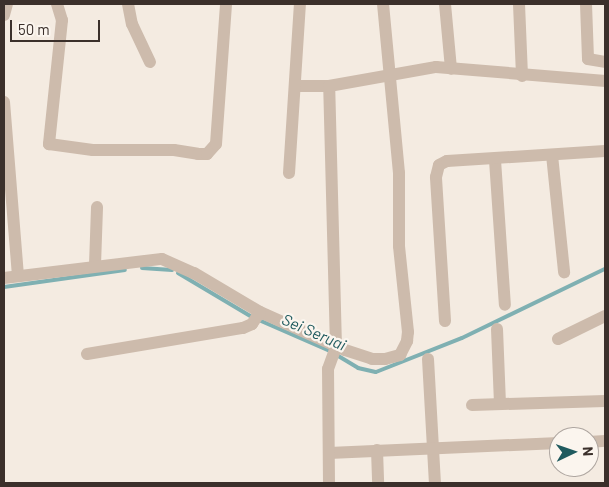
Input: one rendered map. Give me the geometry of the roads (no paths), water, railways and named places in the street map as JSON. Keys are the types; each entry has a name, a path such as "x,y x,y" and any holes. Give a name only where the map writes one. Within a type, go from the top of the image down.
{"street":[{"path":"4,15 6,4"},
{"path":"57,4 62,20 49,144 92,150 174,150 207,154 216,144 226,4"},
{"path":"128,4 132,24 150,62"},
{"path":"289,173 300,4"},
{"path":"4,278 94,265 162,259 175,262 257,317 334,352 385,360 400,355 407,341 399,246 399,174 383,4"},
{"path":"445,4 451,68"},
{"path":"519,4 522,76"},
{"path":"586,4 588,59 605,62"},
{"path":"295,86 329,86 422,68 451,68 522,76 605,81"},
{"path":"329,86 334,352 328,369 329,483"},
{"path":"4,102 18,275"},
{"path":"445,321 436,171 438,165 447,161 495,160 605,152"},
{"path":"552,155 564,272"},
{"path":"495,160 505,304"},
{"path":"94,265 97,207"},
{"path":"558,339 605,316"},
{"path":"87,354 213,334 257,317"},
{"path":"497,329 500,404"},
{"path":"428,359 435,483"},
{"path":"472,405 605,401"},
{"path":"329,453 549,443"},
{"path":"377,450 378,483"}],"waterway":[{"name":"Sei Seruai","path":"142,268 172,270"},
{"name":"Sei Seruai","path":"178,273 252,317 330,351 358,368 376,372 462,338 605,269"},
{"name":"Sei Seruai","path":"4,287 125,270"}]}
